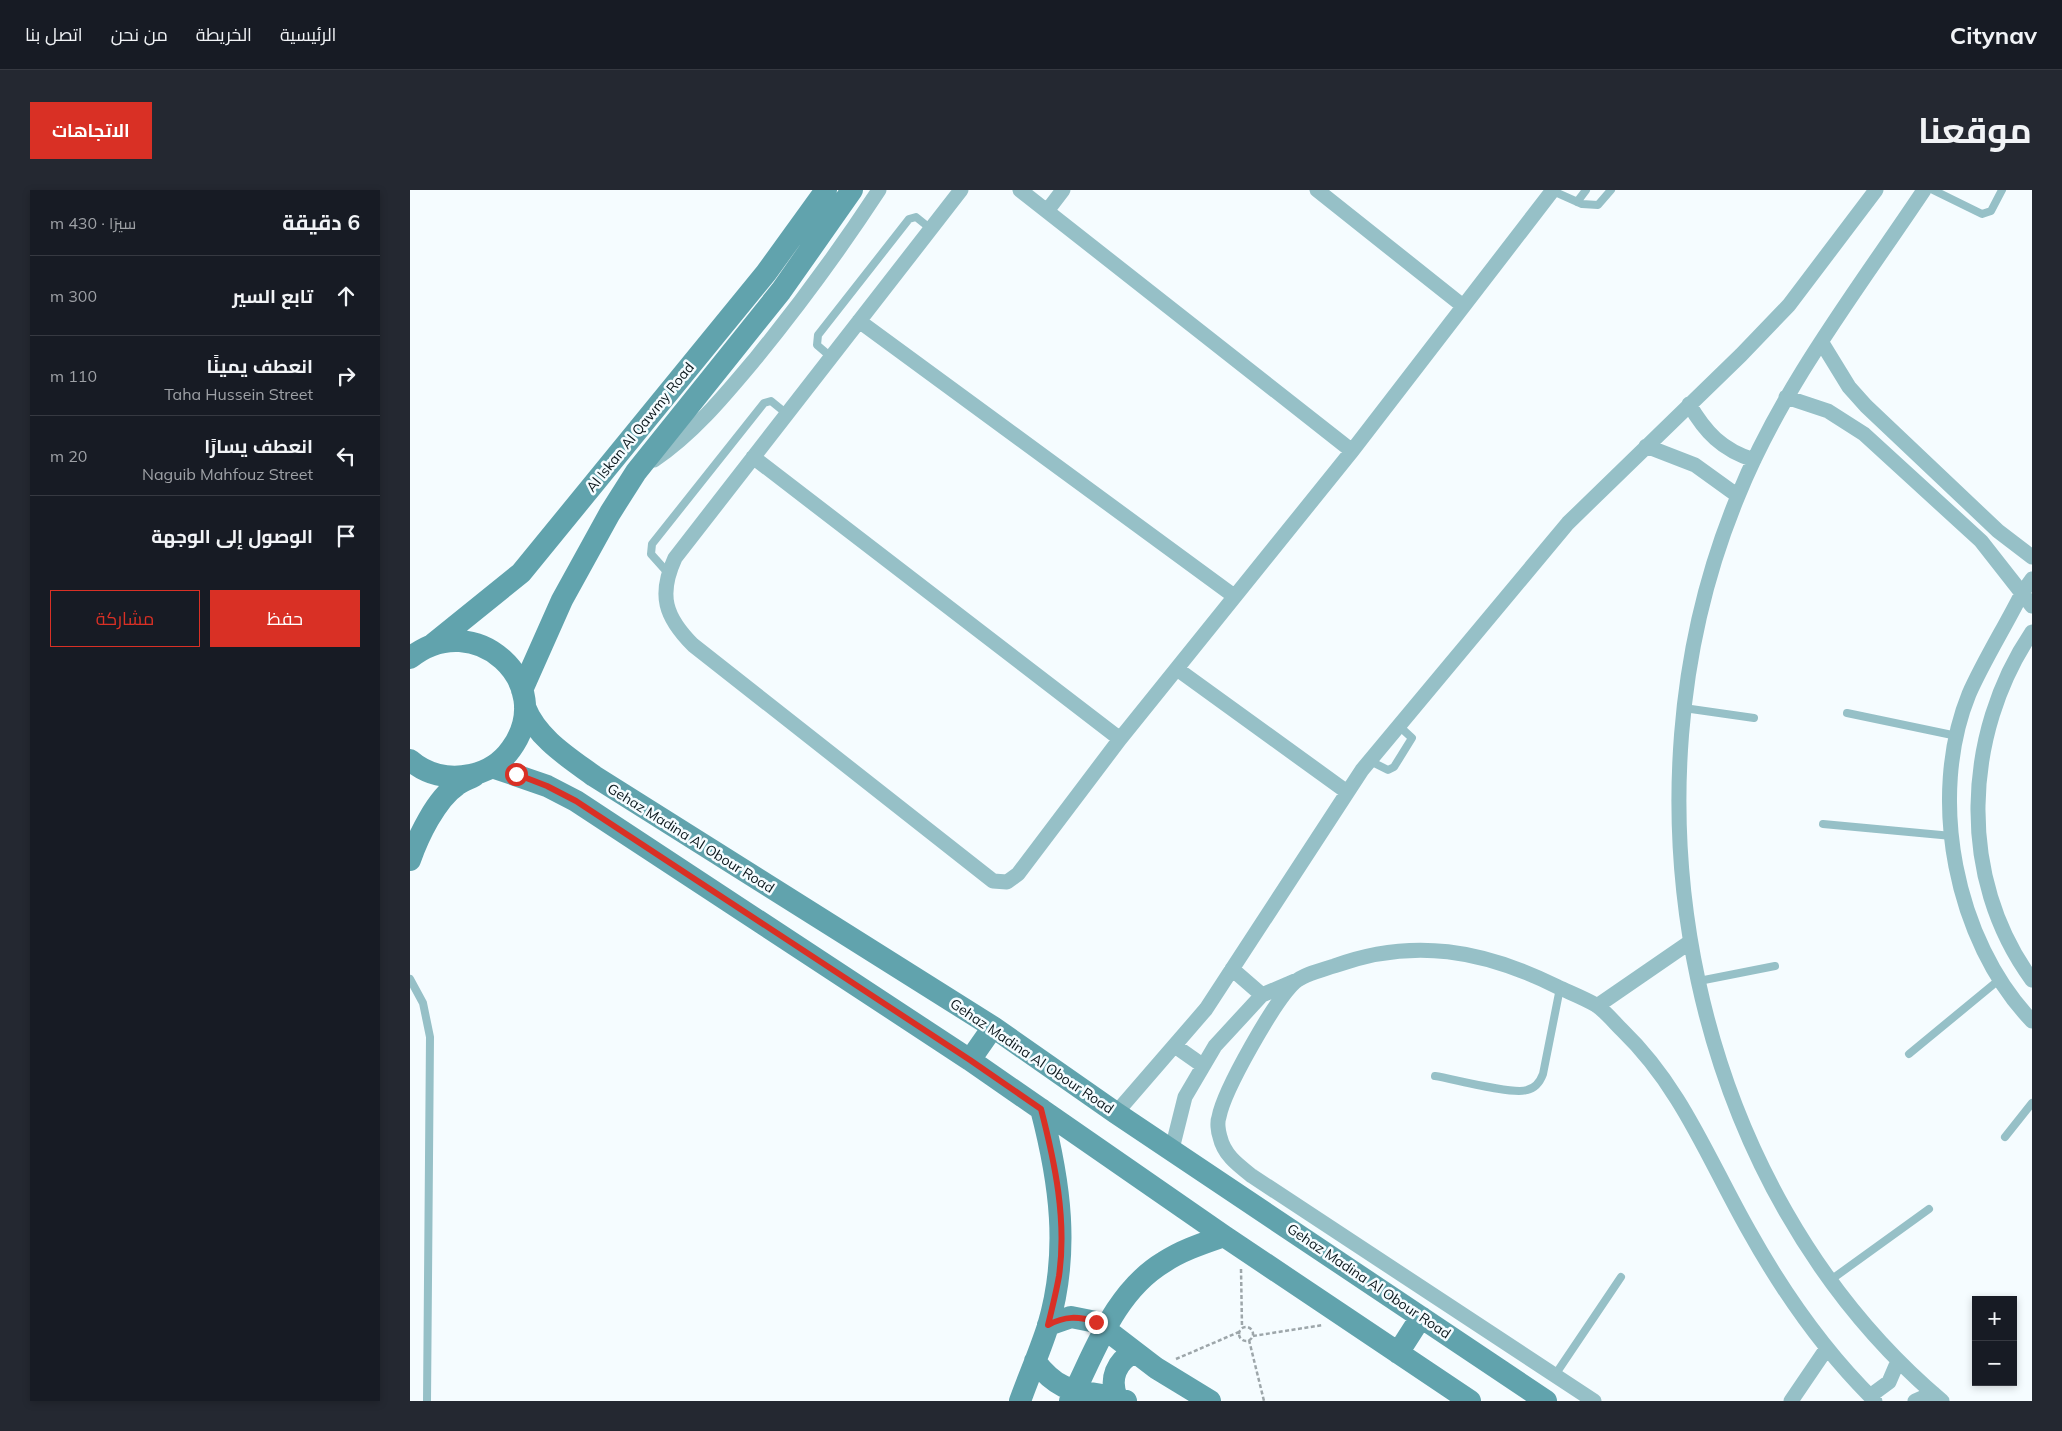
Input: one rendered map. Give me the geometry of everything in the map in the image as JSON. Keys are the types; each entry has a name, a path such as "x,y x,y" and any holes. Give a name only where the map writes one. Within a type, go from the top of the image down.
{"main road":[{"name":"Al Iskan Al Qawmy Road","path":"418,650 520,573 766,273 826,190"},
{"name":"Al Iskan Al Qawmy Road","path":"410,860 422,832 443,800 456,785 485,770 506,756 516,742 523,725 524,699 567,591 610,513 636,472 781,291 852,190"},
{"name":"Gehaz Madina Al Obour Road","path":"418,650 448,640 464,640 494,651 506,661 516,674 528,716 546,739 594,776 993,1027 1116,1113 1546,1401"},
{"path":"410,760 430,773 446,777 462,777 485,770 547,786 576,801 970,1060 1232,1241 1470,1401"},
{"path":"970,1060 993,1027"},
{"path":"1020,1401 1048,1325 1059,1275 1061,1219 1055,1163 1041,1109"},
{"path":"1072,1396 1117,1307 1138,1282 1157,1267 1194,1247 1232,1241"},
{"path":"1398,1353 1421,1316"},
{"path":"1048,1325 1072,1317 1096,1322 1156,1368 1210,1401"},
{"path":"1121,1400 1113,1384 1115,1371 1123,1359 1135,1352"},
{"path":"1035,1361 1046,1375 1072,1396 1121,1400"}],"street":[{"path":"636,472 679,440 718,404 799,304 879,190"},
{"path":"961,190 675,558 668,573 665,589 666,605 676,628 693,646 993,881 1007,882 1018,874 1120,739 1352,451 1553,190"},
{"path":"1020,190 1352,451"},
{"path":"1047,211 1064,190"},
{"path":"1317,190 1463,306"},
{"path":"1116,1113 1206,1009 1347,792 1370,761 1568,523 1741,355 1789,304 1876,190"},
{"path":"1924,190 1786,397 1754,460 1718,547 1703,600 1684,708 1679,818 1682,872 1690,942 1699,981 1720,1061 1757,1155 1784,1206 1831,1280 1865,1324 1898,1361 1937,1397"},
{"path":"859,321 1234,596"},
{"path":"1822,343 1849,387 1866,406 1998,531 2032,557"},
{"path":"1786,397 1828,411 1864,434 1981,541 2032,606"},
{"path":"1689,404 1704,428 1714,439 1739,455 1754,460"},
{"path":"1646,446 1695,465 1738,496"},
{"path":"753,457 1120,739"},
{"path":"2032,579 2022,593 1969,696 1957,736 1952,763 1950,798 1956,865 1963,897 1974,928 2000,980 2032,1021"},
{"path":"2032,632 2006,677 1994,706 1982,751 1978,798 1982,859 1989,889 2011,946 2032,980"},
{"path":"1176,669 1347,792"},
{"path":"1597,1006 1690,942"},
{"path":"1172,1149 1185,1097 1202,1065 1229,1028 1262,994 1348,961 1373,954 1424,949 1460,952 1495,960 1528,972 1597,1006 1642,1049 1684,1108 1750,1233 1788,1293 1827,1348 1872,1398 1889,1382 1898,1361"},
{"path":"1232,969 1262,994"},
{"path":"1296,981 1262,1028 1223,1103 1218,1119 1220,1137 1226,1153 1236,1164 1252,1176 1594,1401"},
{"path":"1175,1046 1202,1065"},
{"path":"1791,1401 1827,1348"},
{"path":"1915,1401 1937,1397"}],"lane":[{"path":"1553,190 1582,204 1598,205 1612,190"},
{"path":"1577,202 1586,190"},
{"path":"1933,190 1982,214 1991,211 2002,190"},
{"path":"831,357 817,345 818,335 909,219 916,217 931,229"},
{"path":"668,573 651,554 652,544 764,403 771,401 787,414"},
{"path":"1684,708 1754,718"},
{"path":"1847,713 1957,736"},
{"path":"1370,761 1388,770 1394,767 1412,738 1399,726"},
{"path":"1822,824 1952,836"},
{"path":"1699,981 1775,966"},
{"path":"410,979 423,1003 430,1037 427,1401"},
{"path":"1909,1054 2000,980"},
{"path":"1435,1076 1522,1091 1536,1086 1543,1074 1560,988"},
{"path":"2006,1138 2032,1103"},
{"path":"1831,1280 1929,1208"},
{"path":"1555,1375 1621,1277"}],"path":[{"path":"1156,1368 1239,1332 1242,1327 1232,1241"},
{"path":"1249,1340 1253,1336 1349,1320"},
{"path":"1242,1327 1250,1327 1253,1336"},
{"path":"1239,1332 1241,1339 1249,1340"},
{"path":"1249,1340 1264,1401"}],"route":[{"path":"516,774 547,786 576,801 970,1060 1041,1109 1055,1163 1061,1219 1059,1275 1048,1325 1072,1317 1096,1322"}]}
